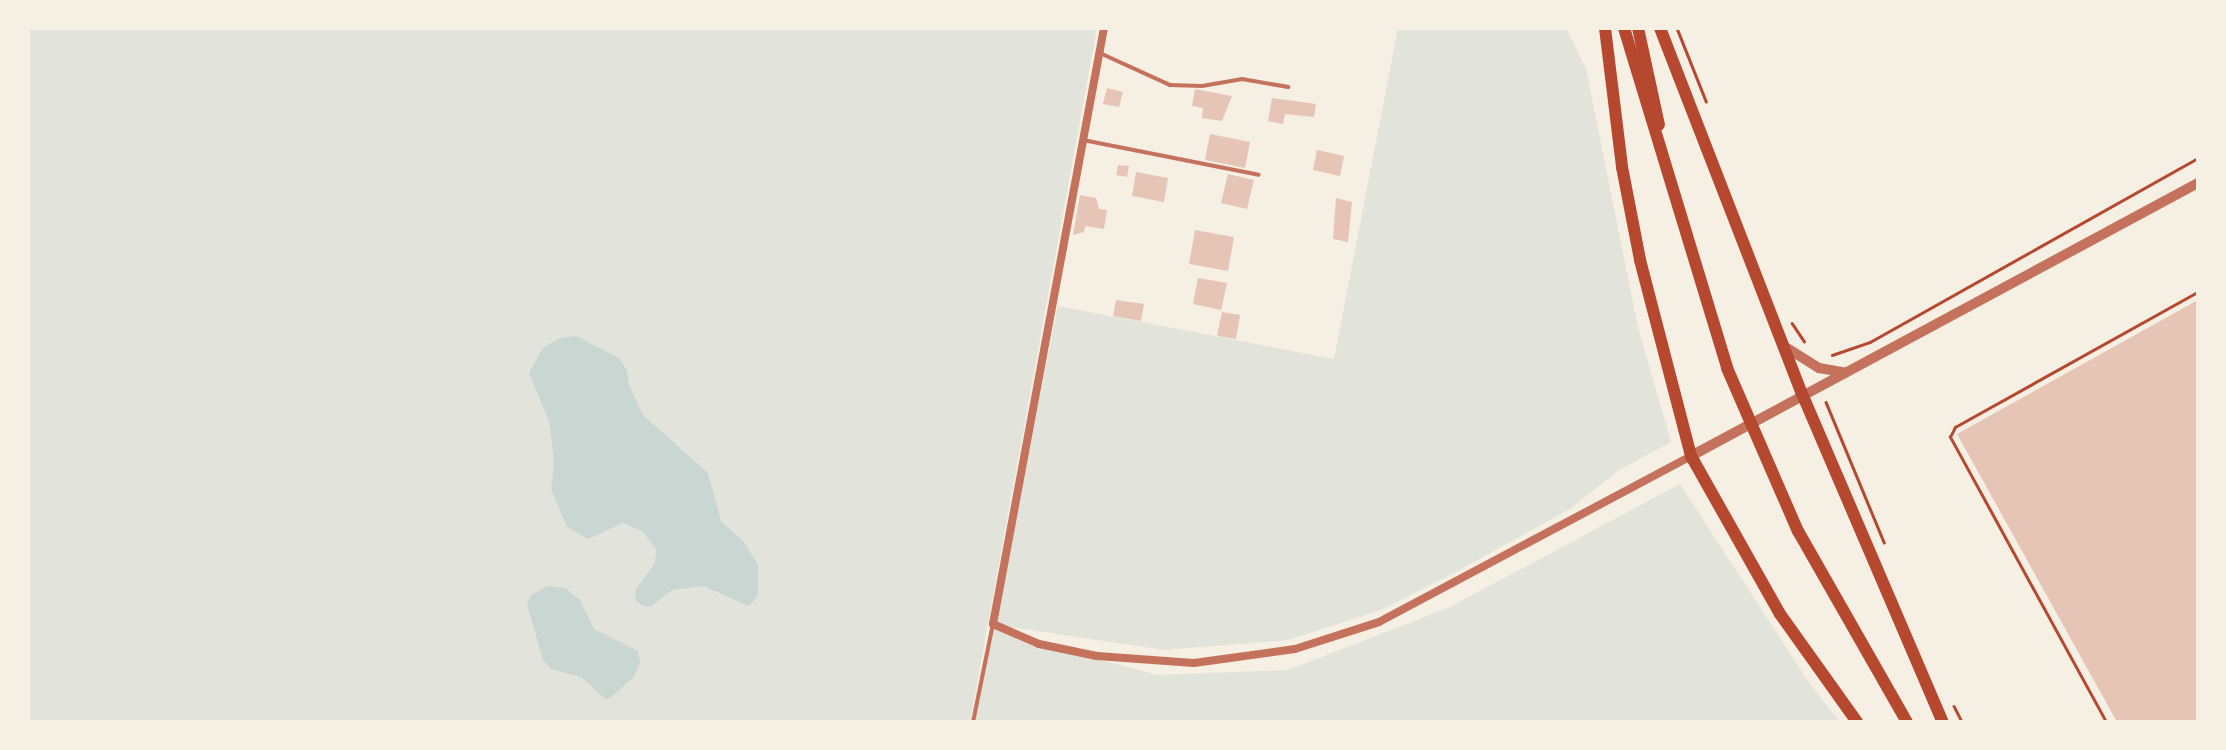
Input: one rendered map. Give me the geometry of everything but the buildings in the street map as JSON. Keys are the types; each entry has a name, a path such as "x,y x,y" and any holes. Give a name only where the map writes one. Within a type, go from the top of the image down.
{"main road":[{"path":"1606,28 1622,167 1640,260 1691,456 1780,614 1857,722"},
{"path":"1624,28 1727,368 1772,477 1836,603 1907,722"},
{"path":"1638,28 1664,158"},
{"path":"1660,28 1804,396 1943,722"}],"street":[{"path":"1104,28 992,624 1039,644 1097,656 1194,664 1296,649 1380,622 2198,183"},
{"path":"1786,348 1819,368 1847,372"}],"lane":[{"path":"1100,53 1170,85 1202,86 1242,78 1288,87"},
{"path":"1083,140 1259,176"},
{"path":"973,722 992,624"}],"path":[{"path":"1677,28 1710,110"},
{"path":"1828,356 1870,342 2198,158"},
{"path":"2106,722 1950,437 1955,427 2198,292"},
{"path":"1788,314 1804,340"},
{"path":"1820,387 1884,543"},
{"path":"1948,692 1962,722"}],"shaded area":[{"path":"28,28 1097,28 970,722 28,722"},
{"path":"1398,28 1566,28 1586,69 1638,327 1671,442 1619,470 1570,509 1456,572 1381,610 1288,640 1164,650 998,625 1039,644 1158,675 1288,670 1450,607 1680,484 1808,681 1840,722 973,722 1058,306 1334,359"},
{"path":"576,336 619,358 643,415 708,473 721,521 744,542 758,565 758,595 749,606 703,586 672,590 650,607 643,606 635,600 636,589 655,563 656,549 642,531 623,523 588,539 567,527 551,489 554,464 550,424 529,373 543,348 560,338"},
{"path":"547,586 565,588 580,600 594,629 638,651 640,663 634,677 610,698 605,699 581,677 551,669 543,660 527,605 530,596"}]}
